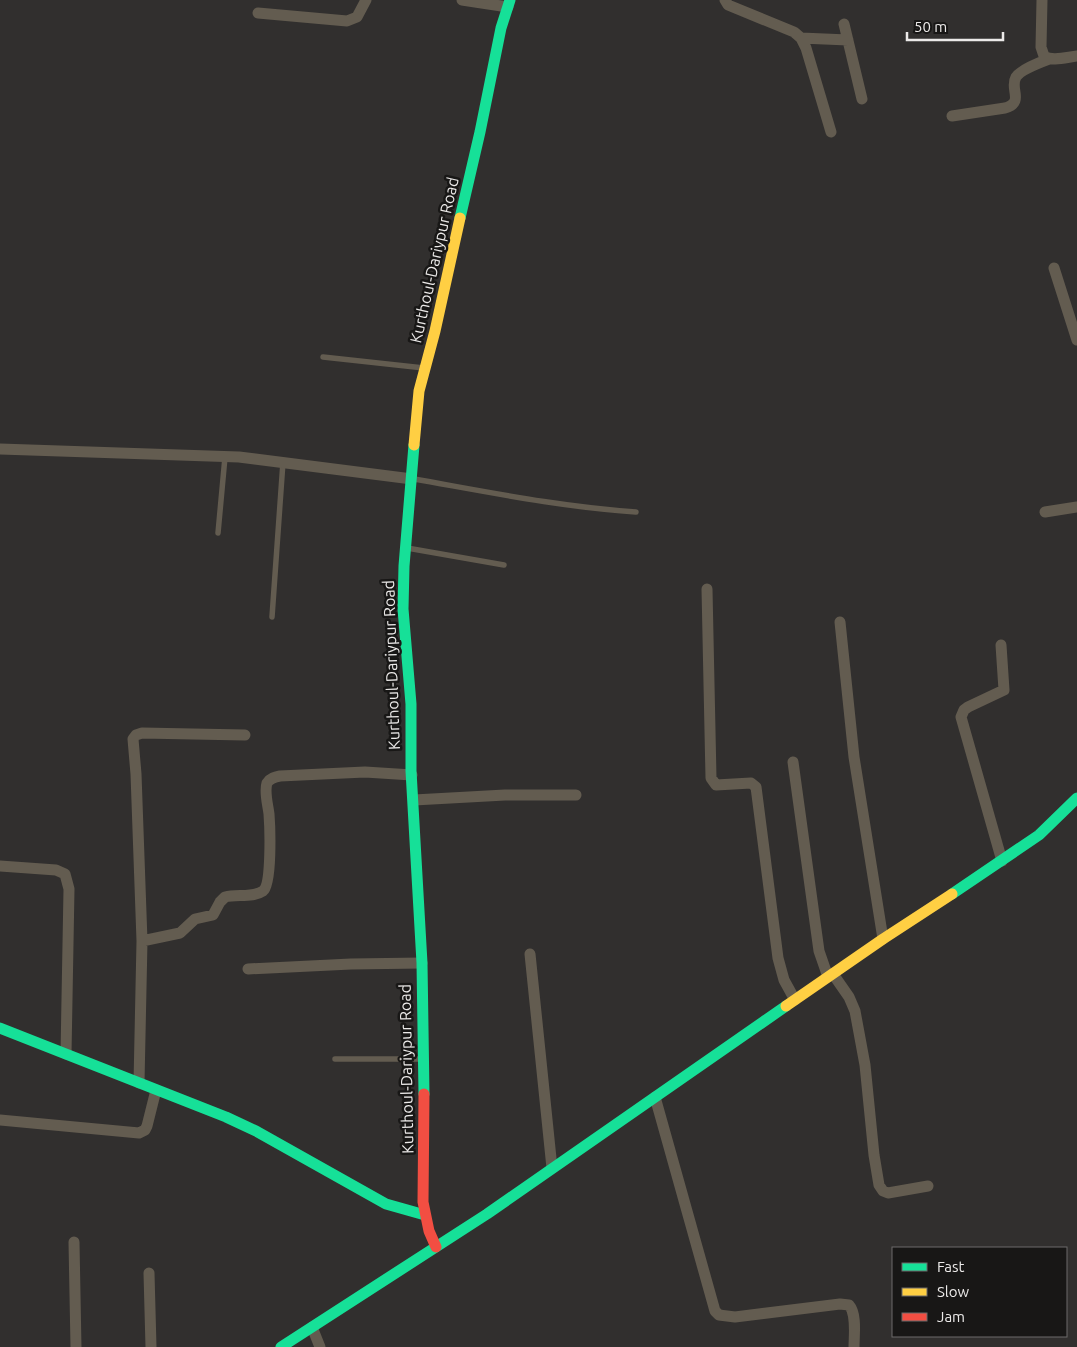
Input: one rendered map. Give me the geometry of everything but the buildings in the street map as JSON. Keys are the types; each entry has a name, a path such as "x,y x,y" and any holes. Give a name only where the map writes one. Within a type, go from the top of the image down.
{"street":[{"path":"258,14 346,21 358,17 366,0"},
{"path":"462,0 509,4"},
{"path":"725,0 728,5 794,32 801,38 806,48 831,132"},
{"path":"1042,0 1041,47 1044,56 1049,59"},
{"name":"Kurthoul-Dariypur Road","path":"436,1247 425,1215 423,1180 424,1059 421,1004 422,963 412,775 411,704 403,609 405,548 412,479 415,418 419,391 426,368 480,132 501,28 509,4"},
{"path":"844,24 862,99"},
{"path":"801,38 848,40"},
{"path":"952,116 1005,108 1013,105 1016,100 1016,77 1021,72 1049,59 1077,56"},
{"path":"1054,268 1077,340"},
{"path":"0,449 226,457 283,462 412,479"},
{"path":"1045,512 1077,507"},
{"path":"707,589 711,778 716,784 751,783 755,784 758,789 778,958 784,980 795,1000"},
{"path":"840,622 854,757 883,940"},
{"path":"1001,645 1004,690 968,707 964,710 961,718 1002,861"},
{"path":"139,1083 142,941 136,774 132,742 134,737 142,734 245,734"},
{"path":"793,762 819,951 831,975 852,1003 857,1022 865,1065 874,1155 881,1188 885,1193 888,1193 928,1186"},
{"path":"142,941 180,933 195,919 215,914 220,902 225,897 252,895 266,888 269,877 269,820 266,793 270,779 280,776 365,772 412,775"},
{"path":"414,800 505,795 576,795"},
{"path":"281,1347 436,1247 831,975 1002,861 1039,835 1077,798"},
{"path":"0,866 56,870 62,872 67,878 69,942 66,1054"},
{"path":"530,954 552,1168"},
{"path":"248,970 351,964 422,963"},
{"path":"0,1028 226,1117 256,1131 386,1204 425,1215"},
{"path":"0,1120 139,1134 147,1126 156,1090"},
{"path":"655,1097 715,1311 719,1315 735,1316 840,1304 848,1305 853,1315 854,1347"},
{"path":"74,1242 76,1347"},
{"path":"149,1273 151,1347"},
{"path":"312,1327 320,1347"}],"lane":[{"path":"323,357 426,368"},
{"path":"218,532 226,457"},
{"path":"272,617 283,462"},
{"path":"412,479 561,505 636,512"},
{"path":"405,548 504,565"},
{"path":"335,1059 424,1059"}],"traffic: fast":[{"path":"460,218 501,28 510,0"},
{"path":"414,445 404,566 403,609 411,704 411,771 422,963 424,1094"},
{"path":"952,894 1039,835 1077,798"},
{"path":"281,1347 487,1214 786,1006"},
{"path":"0,1028 226,1117 256,1131 386,1204 425,1215"}],"traffic: slow":[{"path":"414,445 419,391 435,331 460,218"},
{"path":"786,1006 952,894"}],"traffic: jam":[{"path":"424,1094 423,1202 429,1231 436,1247"}]}
